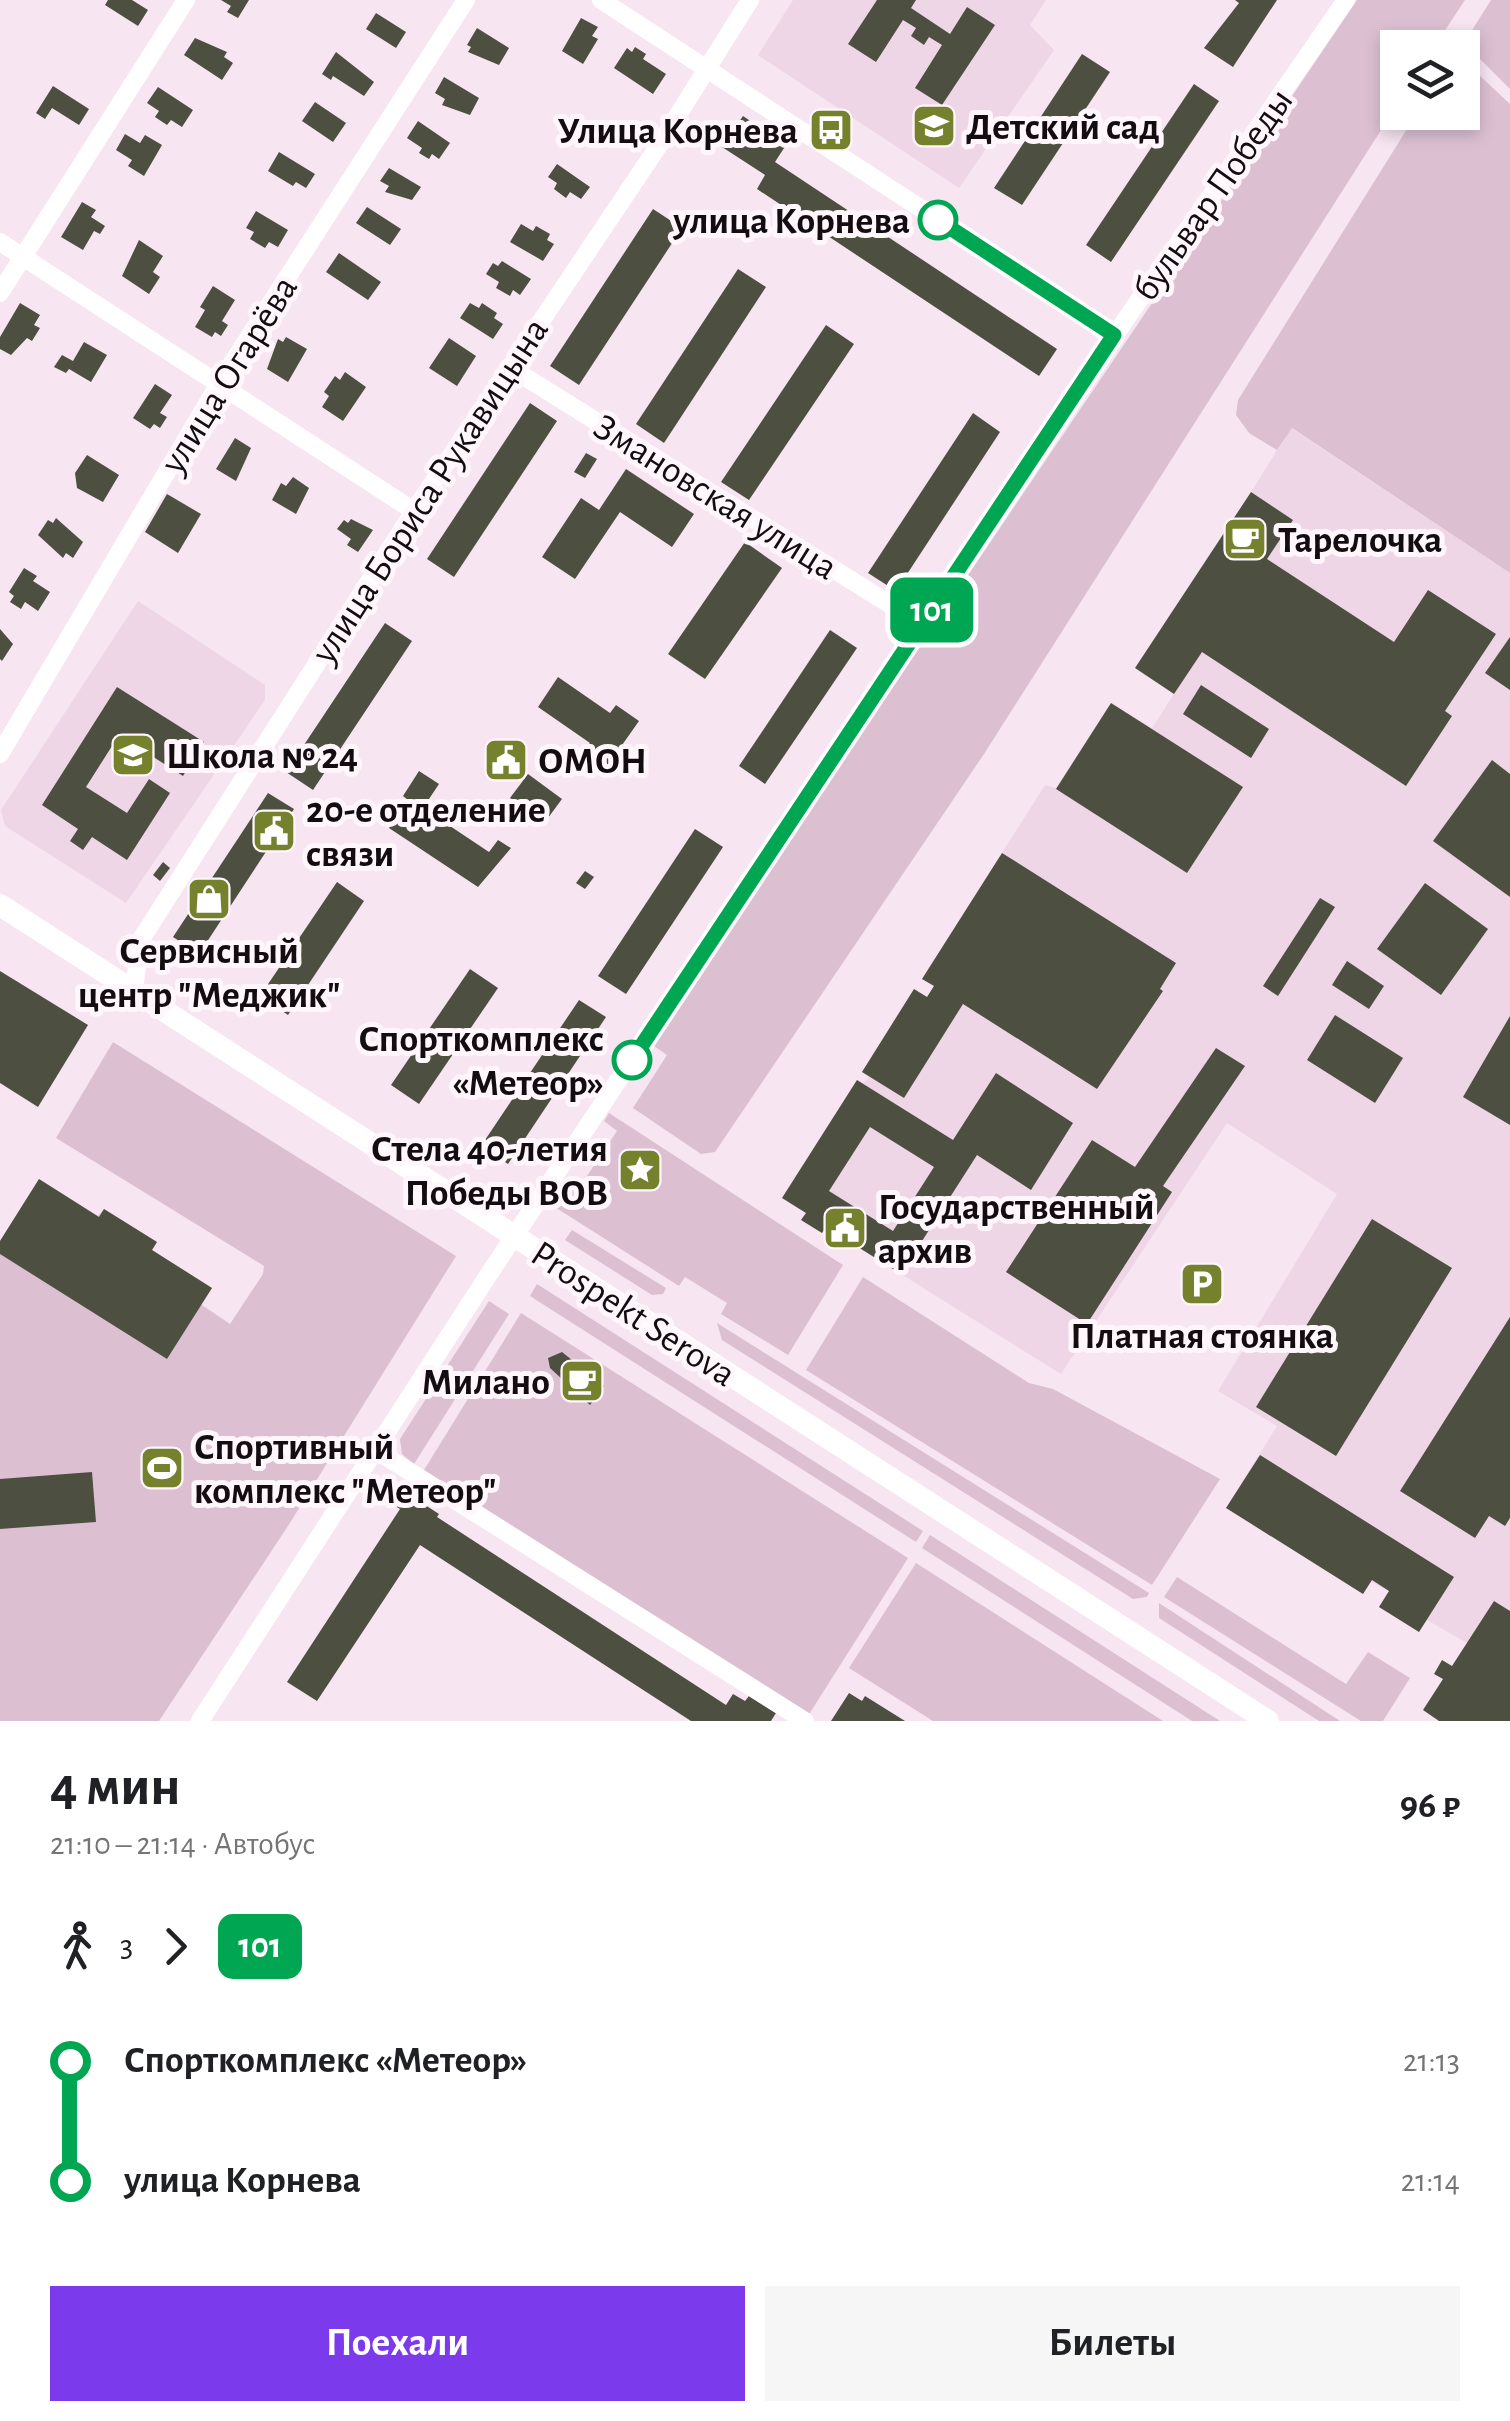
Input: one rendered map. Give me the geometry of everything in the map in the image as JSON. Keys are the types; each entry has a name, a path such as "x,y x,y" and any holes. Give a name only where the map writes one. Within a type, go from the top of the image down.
{"main road":[{"name":"Prospekt Serova","path":"0,905 1268,1721"}],"street":[{"path":"0,293 186,0"},
{"name":"улица Огарёва","path":"0,754 220,382 466,0"},
{"path":"601,0 1114,335"},
{"name":"улица Бориса Рукавицына","path":"134,991 140,941 414,511 708,70 750,0"},
{"name":"бульвар Победы","path":"200,1721 514,1237 1114,335 1346,0"},
{"path":"0,242 414,511"},
{"name":"Змановская улица","path":"509,367 922,625"},
{"path":"377,1451 805,1721"}],"shaded area":[{"name":"Детский сад","path":"793,0 1046,0 1030,25 1054,50 959,188 758,55"},
{"path":"1357,0 1465,0 1445,30 1380,30 1381,130 984,754 715,1152 701,1154 633,1108 667,1055 651,1044"},
{"path":"1491,0 1510,0 1510,89 1480,59 1480,30 1472,30"},
{"path":"1480,76 1510,104 1510,573 1292,428 1277,450 1249,433 1236,415 1238,400 1406,130 1480,130"},
{"path":"1291,428 1510,573 1510,1611 1467,1643 1427,1620 1419,1632 1379,1607 1389,1591 1226,1508 1277,1426 1218,1391 1337,1194 1227,1123 1061,1374 827,1228 822,1233 801,1220 805,1213 782,1198 857,1080 864,1083 869,1077 862,1072 914,989 927,997 934,986 922,979 1045,785 1056,788 1111,703 1152,728 1174,694 1251,492"},
{"name":"Школа № 24","path":"138,601 265,685 265,700 126,903 5,826 1,810"},
{"name":"Спортивный комплекс \"Метеор\"","path":"113,1042 456,1256 288,1526 159,1721 0,1721 0,1241 39,1179 98,1216 104,1209 157,1242 152,1250 212,1288 199,1303 230,1324 263,1274 264,1266 56,1138"},
{"path":"609,1113 843,1265 788,1355 721,1314 727,1303 685,1277 679,1286 550,1204 566,1180 579,1188 617,1131 604,1121"},
{"path":"572,1230 666,1288 663,1294 652,1295 565,1240"},
{"path":"863,1277 1029,1383 1053,1389 1220,1479 1152,1585 806,1370"},
{"path":"537,1284 923,1531 916,1542 530,1296"},
{"path":"489,1301 509,1314 414,1464 402,1454 400,1439"},
{"path":"521,1313 908,1558 808,1716 424,1470"},
{"path":"717,1323 1149,1593 1147,1597 1133,1599 722,1340"},
{"path":"930,1535 1220,1721 1192,1721 922,1548"},
{"path":"916,1563 1163,1721 933,1721 849,1668"},
{"path":"1177,1577 1346,1684 1368,1652 1410,1678 1383,1721 1361,1721 1164,1597"},
{"path":"1159,1603 1340,1721 1319,1721 1159,1618"}],"building":[{"path":"108,0 132,0 148,10 138,26 105,5"},
{"path":"221,0 249,0 238,18 227,12 231,6"},
{"path":"877,0 916,0 911,8 950,34 967,7 995,25 942,105 915,88 942,45 929,37 924,45 911,36 916,28 903,20 876,62 848,44"},
{"path":"1235,0 1277,0 1233,67 1204,48 1239,3"},
{"path":"376,13 406,32 396,48 366,29"},
{"path":"581,18 598,27 592,36 598,39 583,64 562,51"},
{"path":"477,28 509,48 499,65 468,52 471,47 467,45"},
{"path":"195,38 227,52 224,57 233,63 222,80 184,55"},
{"path":"635,47 646,54 643,59 666,74 653,94 614,68 627,48 632,52"},
{"path":"336,52 374,82 364,96 333,76 331,80 322,74"},
{"path":"1082,54 1110,72 1022,205 994,188"},
{"path":"444,77 479,98 470,115 442,105 445,99 435,93"},
{"path":"1194,84 1219,101 1111,262 1086,245"},
{"path":"53,86 89,109 79,125 52,108 45,119 36,113"},
{"path":"158,87 193,110 182,127 171,120 167,125 155,117 159,111 147,103"},
{"path":"315,102 346,123 333,142 302,121"},
{"path":"743,116 786,145 775,162 1057,349 1039,376 757,189 765,175 722,147"},
{"path":"418,121 450,143 439,159 419,153 422,148 407,138"},
{"path":"125,134 140,143 145,135 162,145 144,176 128,166 132,160 116,150"},
{"path":"279,152 315,174 306,188 296,182 293,186 268,171"},
{"path":"557,164 590,187 581,199 570,192 566,198 554,189 557,183 548,177"},
{"path":"389,168 421,187 412,200 385,192 389,186 380,181"},
{"path":"82,202 96,210 91,217 105,226 100,234 94,231 83,250 61,237"},
{"path":"367,207 401,229 390,245 356,223"},
{"path":"653,209 682,228 579,385 550,366"},
{"path":"256,211 288,230 278,247 269,242 265,248 250,239 254,232 246,228"},
{"path":"521,224 550,234 547,240 554,244 543,261 510,242"},
{"path":"139,240 163,256 153,272 160,277 149,294 122,276"},
{"path":"339,253 381,282 368,300 326,272"},
{"path":"502,261 531,279 520,295 513,290 510,296 496,288 499,282 486,274 493,263 498,266"},
{"path":"738,269 766,287 664,443 636,424"},
{"path":"213,286 235,300 222,321 228,325 221,336 215,332 212,337 195,327 205,310 200,307"},
{"path":"20,303 40,315 34,325 40,328 32,341 27,338 11,355 0,349 0,337"},
{"path":"470,303 479,308 482,303 497,313 494,318 503,324 493,339 460,318"},
{"path":"826,325 854,344 749,500 721,482"},
{"path":"286,337 307,349 288,382 267,369 278,339 283,342"},
{"path":"449,338 476,356 457,386 429,368"},
{"path":"84,342 107,355 91,382 69,369 66,373 54,367 62,355 73,361"},
{"path":"345,372 366,387 343,421 322,407 329,396 324,392 335,376 340,380"},
{"path":"155,384 172,395 160,413 167,417 160,428 154,424 150,429 133,418"},
{"path":"530,403 557,421 454,577 427,559"},
{"path":"973,413 1000,432 896,591 868,573"},
{"path":"235,438 251,448 236,481 216,469"},
{"path":"586,453 597,459 585,478 574,472"},
{"path":"87,455 119,475 103,502 77,488 75,473"},
{"path":"626,469 694,514 672,547 620,512 575,579 542,557 581,498 599,510"},
{"path":"293,477 309,488 296,514 272,500 281,483 286,486"},
{"path":"1251,492 1293,520 1267,559 1394,642 1428,590 1496,634 1445,711 1452,716 1406,786 1202,652 1174,694 1135,668"},
{"path":"167,494 201,514 178,553 145,532"},
{"path":"56,518 83,542 73,558 66,553 63,558 38,535 48,520 53,523"},
{"path":"351,519 373,530 358,552 347,545 351,539 337,529 344,520 348,523"},
{"path":"745,542 782,568 705,679 668,654"},
{"path":"24,568 37,576 33,581 50,592 38,611 25,602 21,609 10,602 14,596 9,592"},
{"path":"385,623 412,641 313,790 286,772"},
{"path":"0,629 13,644 2,661 0,659"},
{"path":"830,630 857,648 765,784 739,766"},
{"path":"1510,637 1510,690 1485,673"},
{"path":"558,677 610,713 616,705 639,721 608,765 585,749 590,743 538,707"},
{"path":"1201,685 1269,729 1251,758 1183,714"},
{"path":"117,687 204,742 183,776 119,735 86,787 127,813 149,779 170,793 127,860 92,837 83,850 70,841 78,829 42,805"},
{"path":"1111,703 1243,787 1187,873 1056,789"},
{"path":"1492,760 1510,774 1510,897 1433,841"},
{"path":"419,771 439,784 423,808 489,852 498,840 511,848 478,887 389,828 408,800 403,796"},
{"path":"528,774 562,799 545,822 510,798"},
{"path":"268,793 294,809 199,954 173,937"},
{"path":"695,829 723,847 626,994 598,976"},
{"path":"1002,853 1176,963 1160,989 1163,991 1097,1089 963,1004 904,1098 862,1072 914,989 927,997 934,986 922,979"},
{"path":"163,862 170,868 160,881 153,875"},
{"path":"585,871 594,877 585,889 576,883"},
{"path":"337,882 364,901 288,1015 260,996"},
{"path":"1425,883 1488,929 1441,995 1377,949"},
{"path":"1320,898 1335,907 1278,996 1263,986"},
{"path":"1347,961 1384,986 1369,1009 1332,985"},
{"path":"470,969 498,988 419,1104 391,1085"},
{"path":"0,971 88,1025 38,1107 0,1083"},
{"path":"579,1000 606,1017 508,1164 481,1146"},
{"path":"1335,1015 1403,1058 1375,1103 1307,1060"},
{"path":"1510,1016 1510,1125 1463,1097"},
{"path":"1216,1048 1245,1066 1163,1186 1172,1192 1087,1324 1006,1272 1092,1140 1135,1167"},
{"path":"996,1073 1073,1123 1031,1190 977,1155 901,1274 826,1227 822,1233 801,1220 806,1213 782,1198 857,1080 953,1140","holes":["870,1127 934,1167 893,1231 829,1191"]},
{"path":"39,1179 99,1217 104,1209 157,1242 152,1250 212,1288 167,1359 0,1254 0,1241"},
{"path":"1372,1219 1452,1268 1336,1456 1256,1407"},
{"path":"1510,1317 1510,1518 1505,1526 1489,1516 1475,1538 1400,1491"},
{"name":"Милано","path":"562,1352 604,1386 590,1405 550,1368 548,1358"},
{"path":"1260,1455 1454,1577 1419,1632 1379,1607 1389,1591 1372,1580 1363,1594 1226,1508"},
{"path":"92,1472 96,1522 0,1529 0,1479"},
{"path":"396,1486 439,1514 437,1517 726,1705 733,1694 745,1701 749,1696 776,1713 771,1721 691,1721 420,1545 317,1701 287,1682 400,1509 386,1500"},
{"path":"1494,1601 1510,1611 1510,1721 1439,1721 1423,1710 1443,1679 1434,1674 1442,1660 1452,1666"},
{"path":"849,1693 862,1701 865,1696 905,1721 831,1721"}],"bus line":[{"name":"101","path":"632,1060 1114,335 938,220"}],"place":[{"name":"Детский сад","path":"934,126"},
{"name":"Улица Корнева","path":"831,130"},
{"name":"улица Корнева","path":"938,220"},
{"name":"Тарелочка","path":"1245,539"},
{"name":"Школа № 24","path":"133,755"},
{"name":"ОМОН","path":"506,760"},
{"name":"20-е отделение связи","path":"274,831"},
{"name":"Сервисный центр \"Меджик\"","path":"209,899"},
{"name":"Спорткомплекс «Метеор»","path":"632,1060"},
{"name":"Стела 40-летия Победы ВОВ","path":"640,1170"},
{"name":"Государственный архив","path":"845,1228"},
{"name":"Платная стоянка","path":"1202,1284"},
{"name":"Милано","path":"582,1381"},
{"name":"Спортивный комплекс \"Метеор\"","path":"162,1468"}]}
